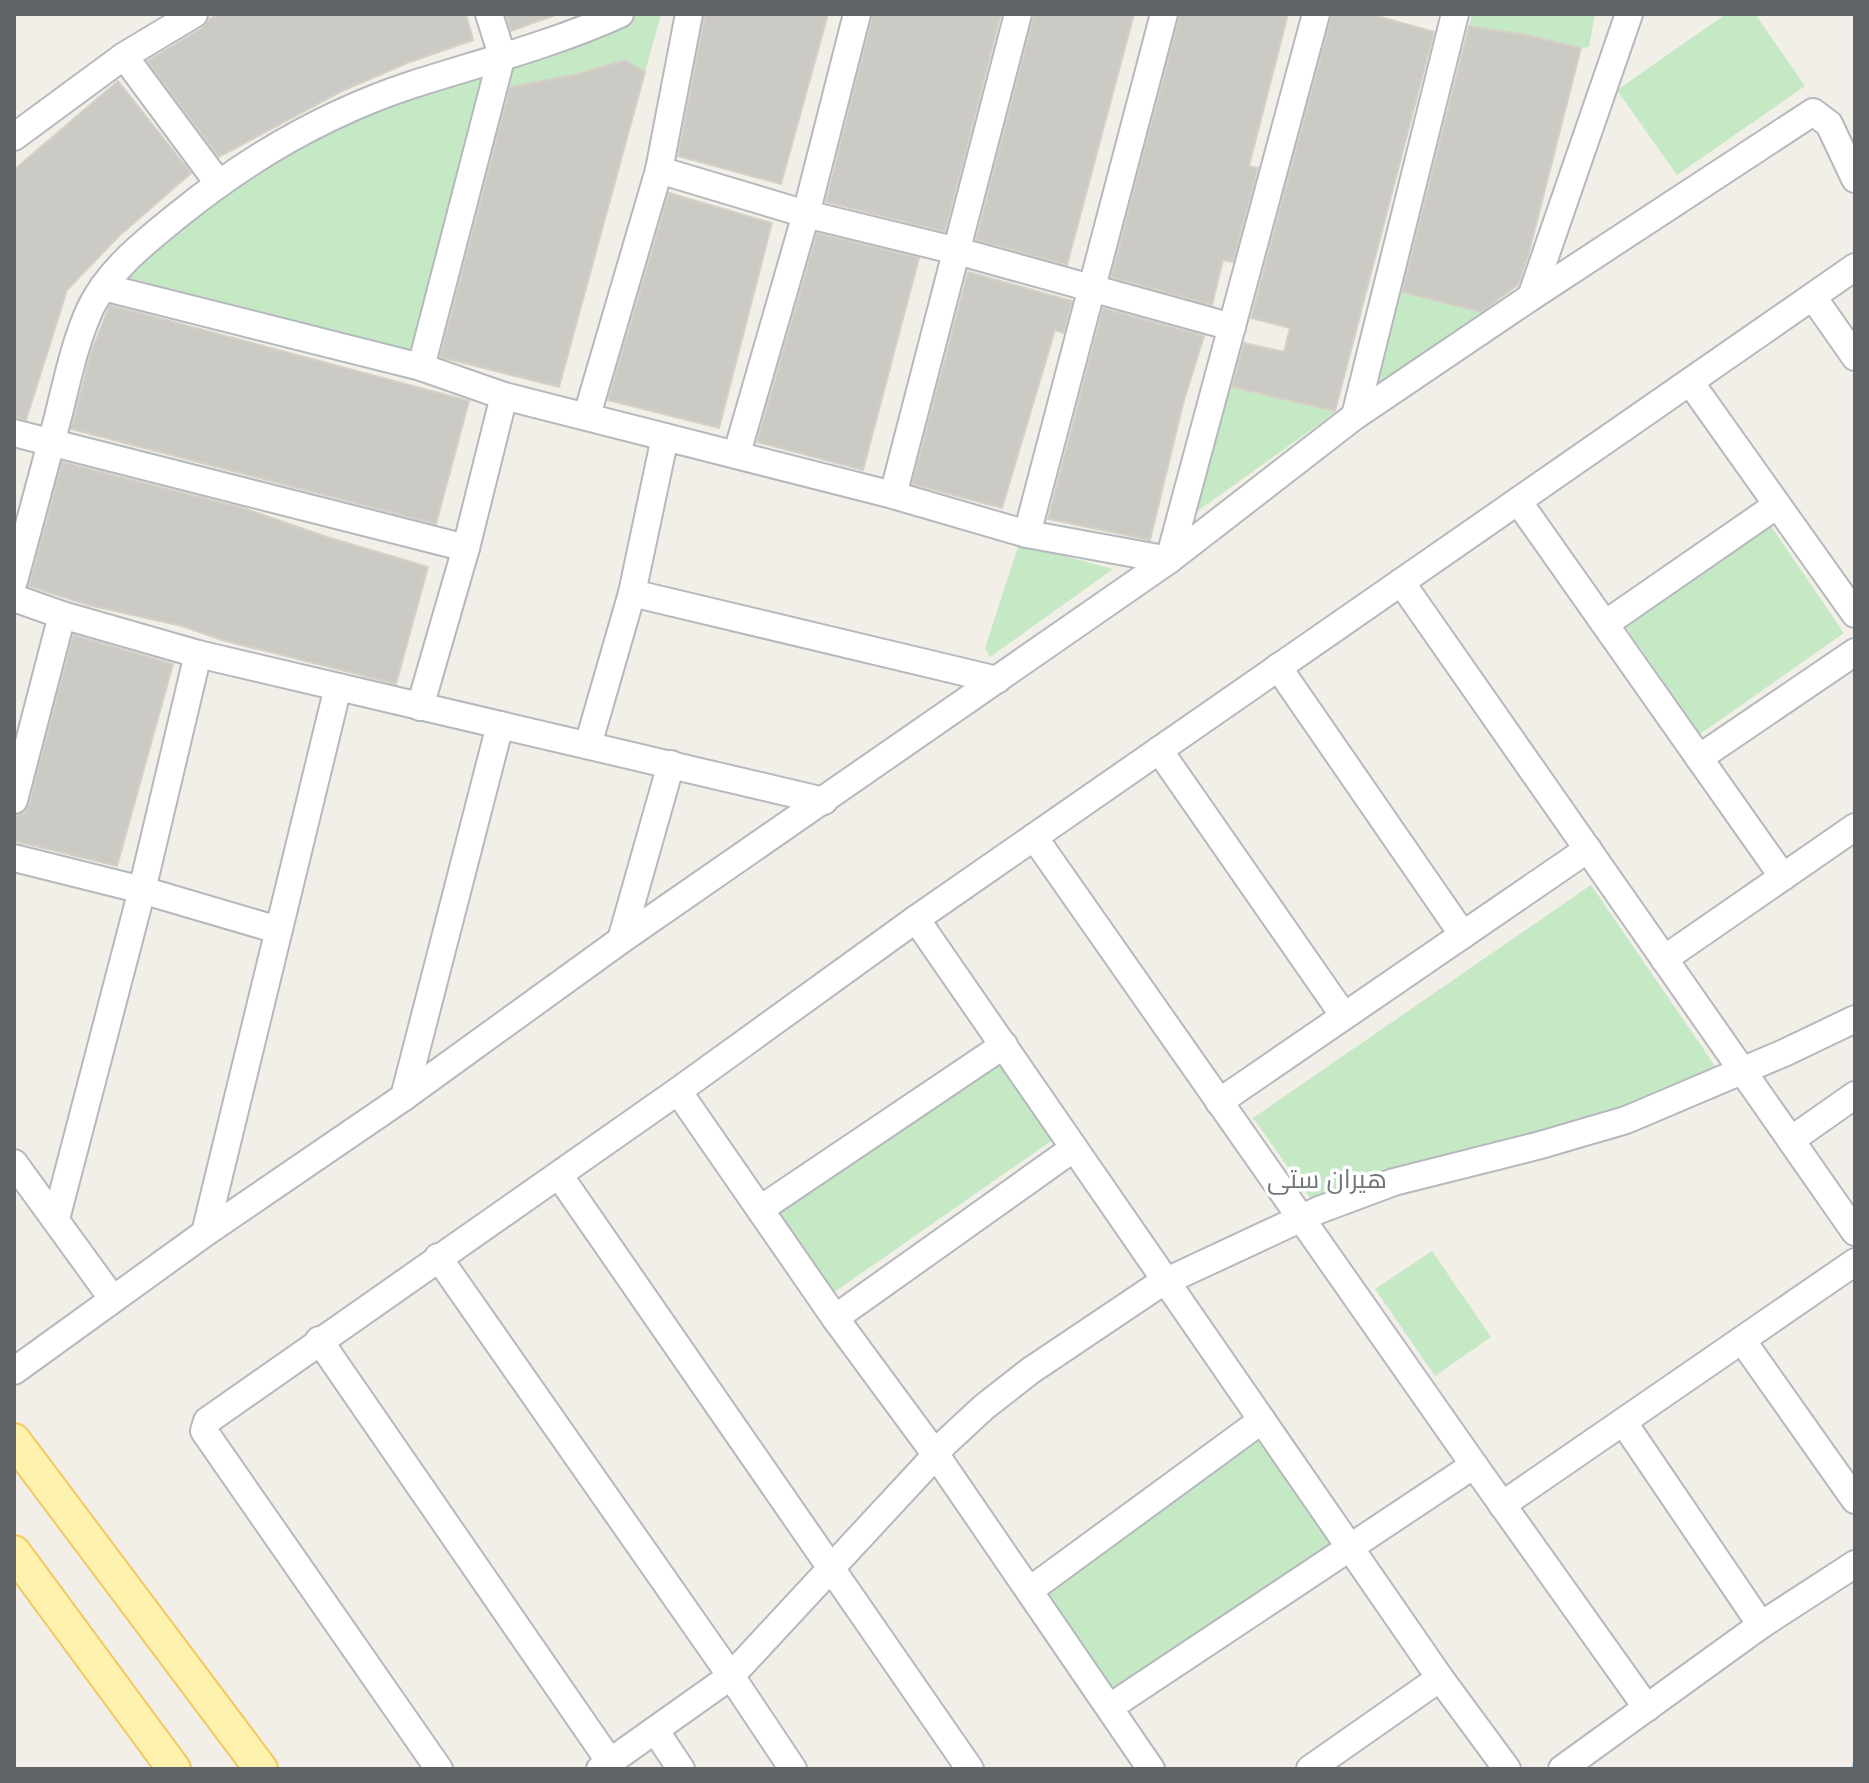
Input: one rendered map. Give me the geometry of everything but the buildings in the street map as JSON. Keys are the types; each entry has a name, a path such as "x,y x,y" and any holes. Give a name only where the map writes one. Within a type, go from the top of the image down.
{"main road":[{"path":"14,1440 261,1769"},
{"path":"14,1552 174,1769"}],"street":[{"path":"14,137 124,56 194,14"},
{"path":"421,367 502,55 489,14"},
{"path":"14,581 86,323 103,287 130,255 219,184 276,147 346,111 412,85 558,39 620,14"},
{"path":"587,415 659,170 689,14"},
{"path":"737,453 806,214 857,14"},
{"path":"893,495 1018,14"},
{"path":"1027,534 1164,14"},
{"path":"1169,560 1316,14"},
{"path":"1355,416 1455,14"},
{"path":"1531,297 1629,14"},
{"path":"124,56 219,184"},
{"path":"14,1371 112,1298 404,1097 621,940 1169,560 1355,416 1813,112 1829,124 1855,179"},
{"path":"659,170 806,214 957,251 1232,327"},
{"path":"439,1769 204,1431 207,1421 678,1091 916,919 1855,267"},
{"path":"103,287 421,367 504,396 737,453 1027,534 1169,560"},
{"path":"1813,297 1855,357"},
{"path":"1690,382 1855,614"},
{"path":"420,707 466,548 504,396"},
{"path":"14,433 466,548"},
{"path":"588,745 632,593 665,437"},
{"path":"1518,501 1783,877"},
{"path":"1605,624 1777,505"},
{"path":"1401,582 1855,1232"},
{"path":"632,593 997,680"},
{"path":"14,598 198,654 824,801"},
{"path":"14,800 62,615"},
{"path":"1699,758 1855,652"},
{"path":"56,1219 142,890 198,654"},
{"path":"1278,667 1463,935"},
{"path":"205,1233 338,687"},
{"path":"404,1097 500,725"},
{"path":"1159,750 1344,1016"},
{"path":"621,940 671,764"},
{"path":"1664,959 1855,827"},
{"path":"1034,837 1647,1708"},
{"path":"1219,1102 1588,849"},
{"path":"14,858 142,890 278,930"},
{"path":"916,919 1440,1678 1507,1769"},
{"path":"319,1340 605,1766 731,1676 943,1445 984,1407 1030,1371 1146,1293 1301,1218 1394,1182 1626,1120 1743,1072 1855,1019"},
{"path":"762,1208 1004,1045"},
{"path":"678,1091 762,1208 835,1318 936,1455 1151,1769"},
{"path":"1791,1140 1855,1095"},
{"path":"835,1318 1074,1148"},
{"path":"14,1163 112,1298"},
{"path":"559,1175 970,1769"},
{"path":"438,1257 793,1769"},
{"path":"1502,1505 1855,1262"},
{"path":"1742,1340 1855,1500"},
{"path":"1030,1590 1262,1420"},
{"path":"1624,1423 1761,1625"},
{"path":"1110,1707 1474,1465"},
{"path":"1562,1769 1761,1625 1855,1564"},
{"path":"1310,1769 1440,1678"},
{"path":"655,1730 681,1769"}],"green space":[{"path":"615,14 661,14 645,72 624,60 573,75 500,89 494,50"},
{"path":"1472,14 1595,14 1589,47 1581,48 1469,26"},
{"path":"1726,14 1755,14 1805,86 1677,175 1617,90"},
{"path":"488,62 485,124 411,350 120,276 305,131"},
{"path":"1396,290 1481,312 1374,392"},
{"path":"1222,384 1336,412 1178,525"},
{"path":"1768,522 1844,633 1700,734 1623,623"},
{"path":"1019,544 1113,569 990,657 985,648"},
{"path":"1591,885 1715,1066 1648,1101 1311,1199 1253,1118"},
{"path":"1004,1045 1064,1132 823,1300 762,1208"},
{"path":"1432,1251 1491,1337 1435,1376 1375,1289"},
{"path":"1272,1424 1352,1541 1110,1707 1030,1590"}],"waterway":[{"path":"1854,1769 1855,1764"}],"district":[{"name":"هیران ستی","path":"1327,1179"}]}
